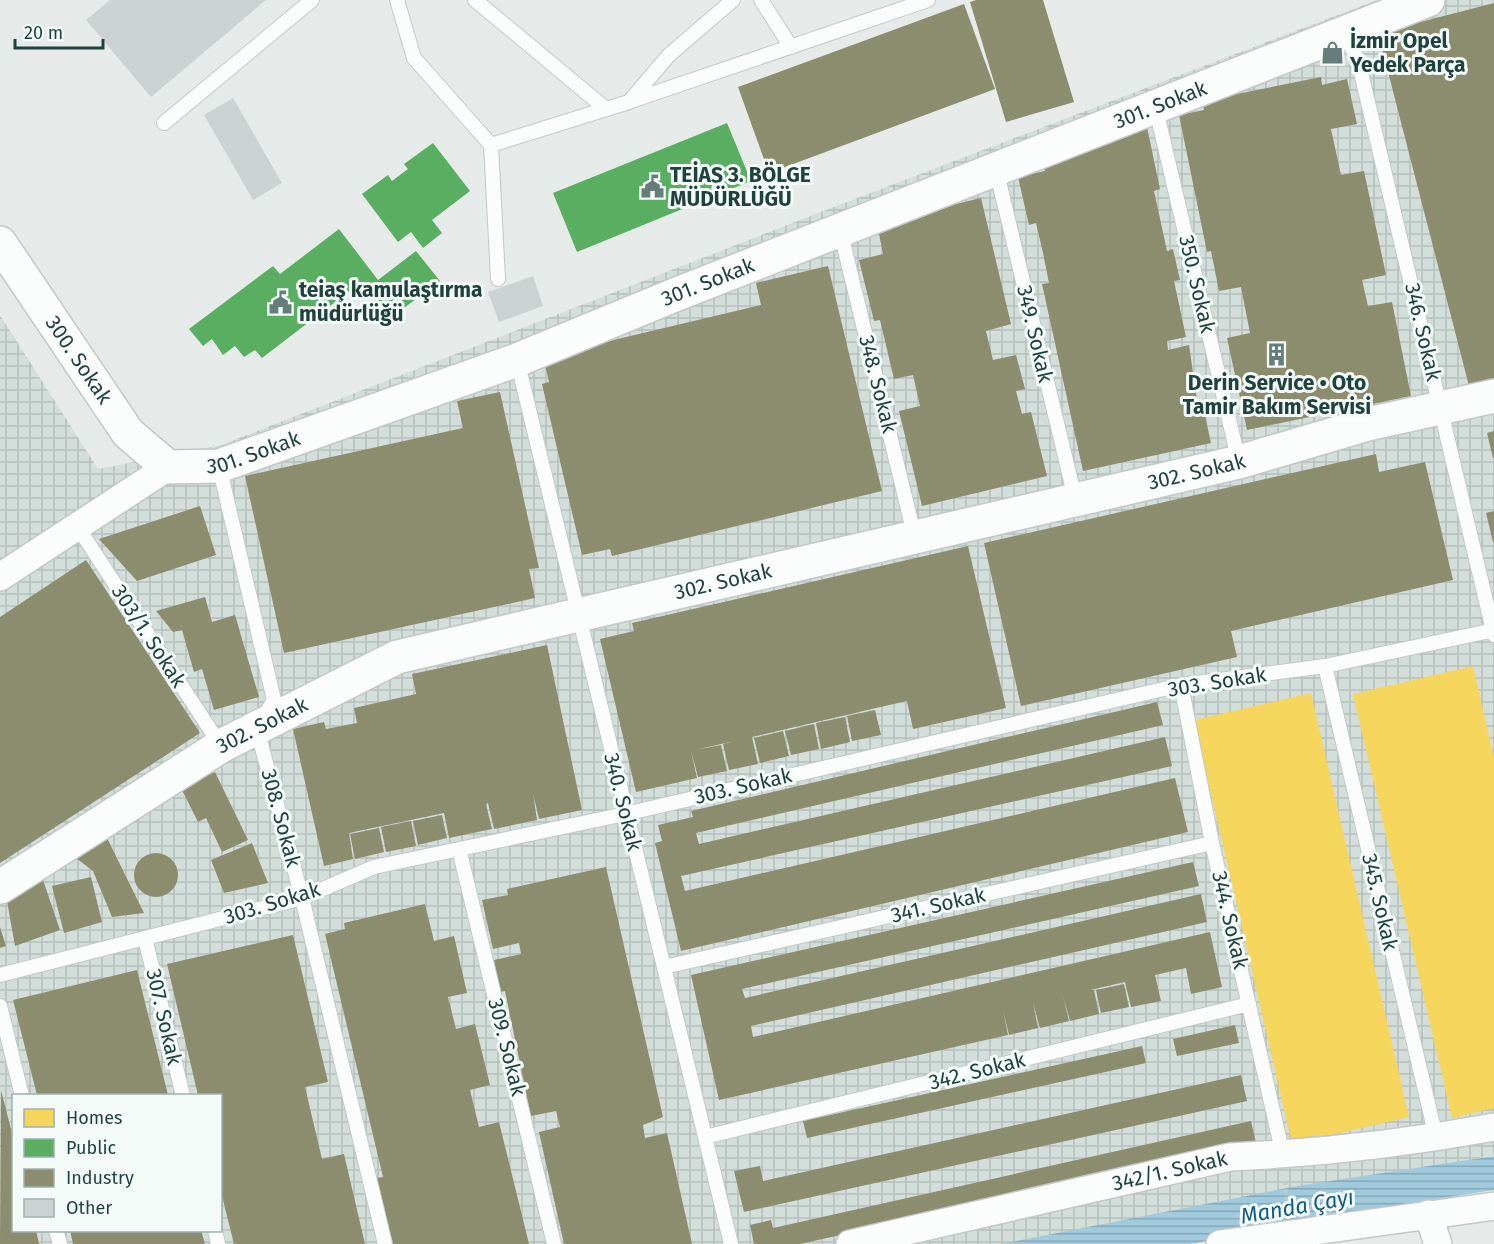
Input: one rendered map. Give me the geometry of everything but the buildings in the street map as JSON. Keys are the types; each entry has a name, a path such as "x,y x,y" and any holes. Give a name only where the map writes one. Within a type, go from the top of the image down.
{"street":[{"name":"301. Sokak","path":"168,467 219,466 517,360 1155,105 1428,0"},
{"name":"300. Sokak","path":"0,243 128,433 168,467"},
{"name":"302. Sokak","path":"0,887 221,746 397,657 915,538 1075,498 1239,462 1441,406 1494,396"},
{"path":"0,577 168,467"},
{"name":"342/1. Sokak","path":"850,1244 1230,1157 1283,1155 1436,1137 1494,1127"},
{"path":"1220,1244 1494,1206"},
{"path":"1428,1214 1437,1244"}],"lane":[{"path":"164,123 312,0"},
{"path":"397,0 414,57 491,145 498,279"},
{"path":"476,0 606,109"},
{"path":"628,102 669,55 734,0"},
{"path":"761,0 791,47"},
{"path":"491,145 628,102 928,0"},
{"name":"346. Sokak","path":"1344,33 1358,60 1494,632"},
{"name":"350. Sokak","path":"1155,105 1239,462"},
{"name":"349. Sokak","path":"996,169 1075,498"},
{"name":"348. Sokak","path":"840,230 915,538"},
{"name":"340. Sokak","path":"517,360 731,1244"},
{"path":"219,466 274,700 257,729"},
{"name":"303/1. Sokak","path":"77,525 221,746"},
{"name":"303. Sokak","path":"0,975 302,898 374,867 626,814 1181,685 1325,666 1494,632"},
{"name":"345. Sokak","path":"1325,666 1436,1137"},
{"name":"344. Sokak","path":"1181,685 1212,843 1283,1155"},
{"name":"308. Sokak","path":"257,729 302,898 385,1244"},
{"name":"341. Sokak","path":"664,967 1212,843"},
{"name":"309. Sokak","path":"459,849 554,1244"},
{"name":"307. Sokak","path":"146,938 183,1094"},
{"name":"342. Sokak","path":"705,1137 1249,1004"},
{"path":"0,1006 22,1094"}],"path":[{"path":"1283,1155 1289,1234"}],"shaded area":[{"path":"1377,0 1494,0 1494,1155 1035,1244 0,1244 0,315 98,469 221,445 826,210"}],"water":[{"name":"Manda Çayı","path":"1494,1156 1494,1190 1393,1206 1191,1244 1001,1244 1297,1186"}],"place":[{"name":"İzmir Opel Yedek Parça","path":"1332,53"},
{"name":"TEİAŞ 3. BÖLGE MÜDÜRLÜĞÜ","path":"652,187"},
{"name":"teiaş kamulaştırma müdürlüğü","path":"281,302"},
{"name":"Derin Service • Oto Tamir Bakım Servisi","path":"1277,355"}]}
